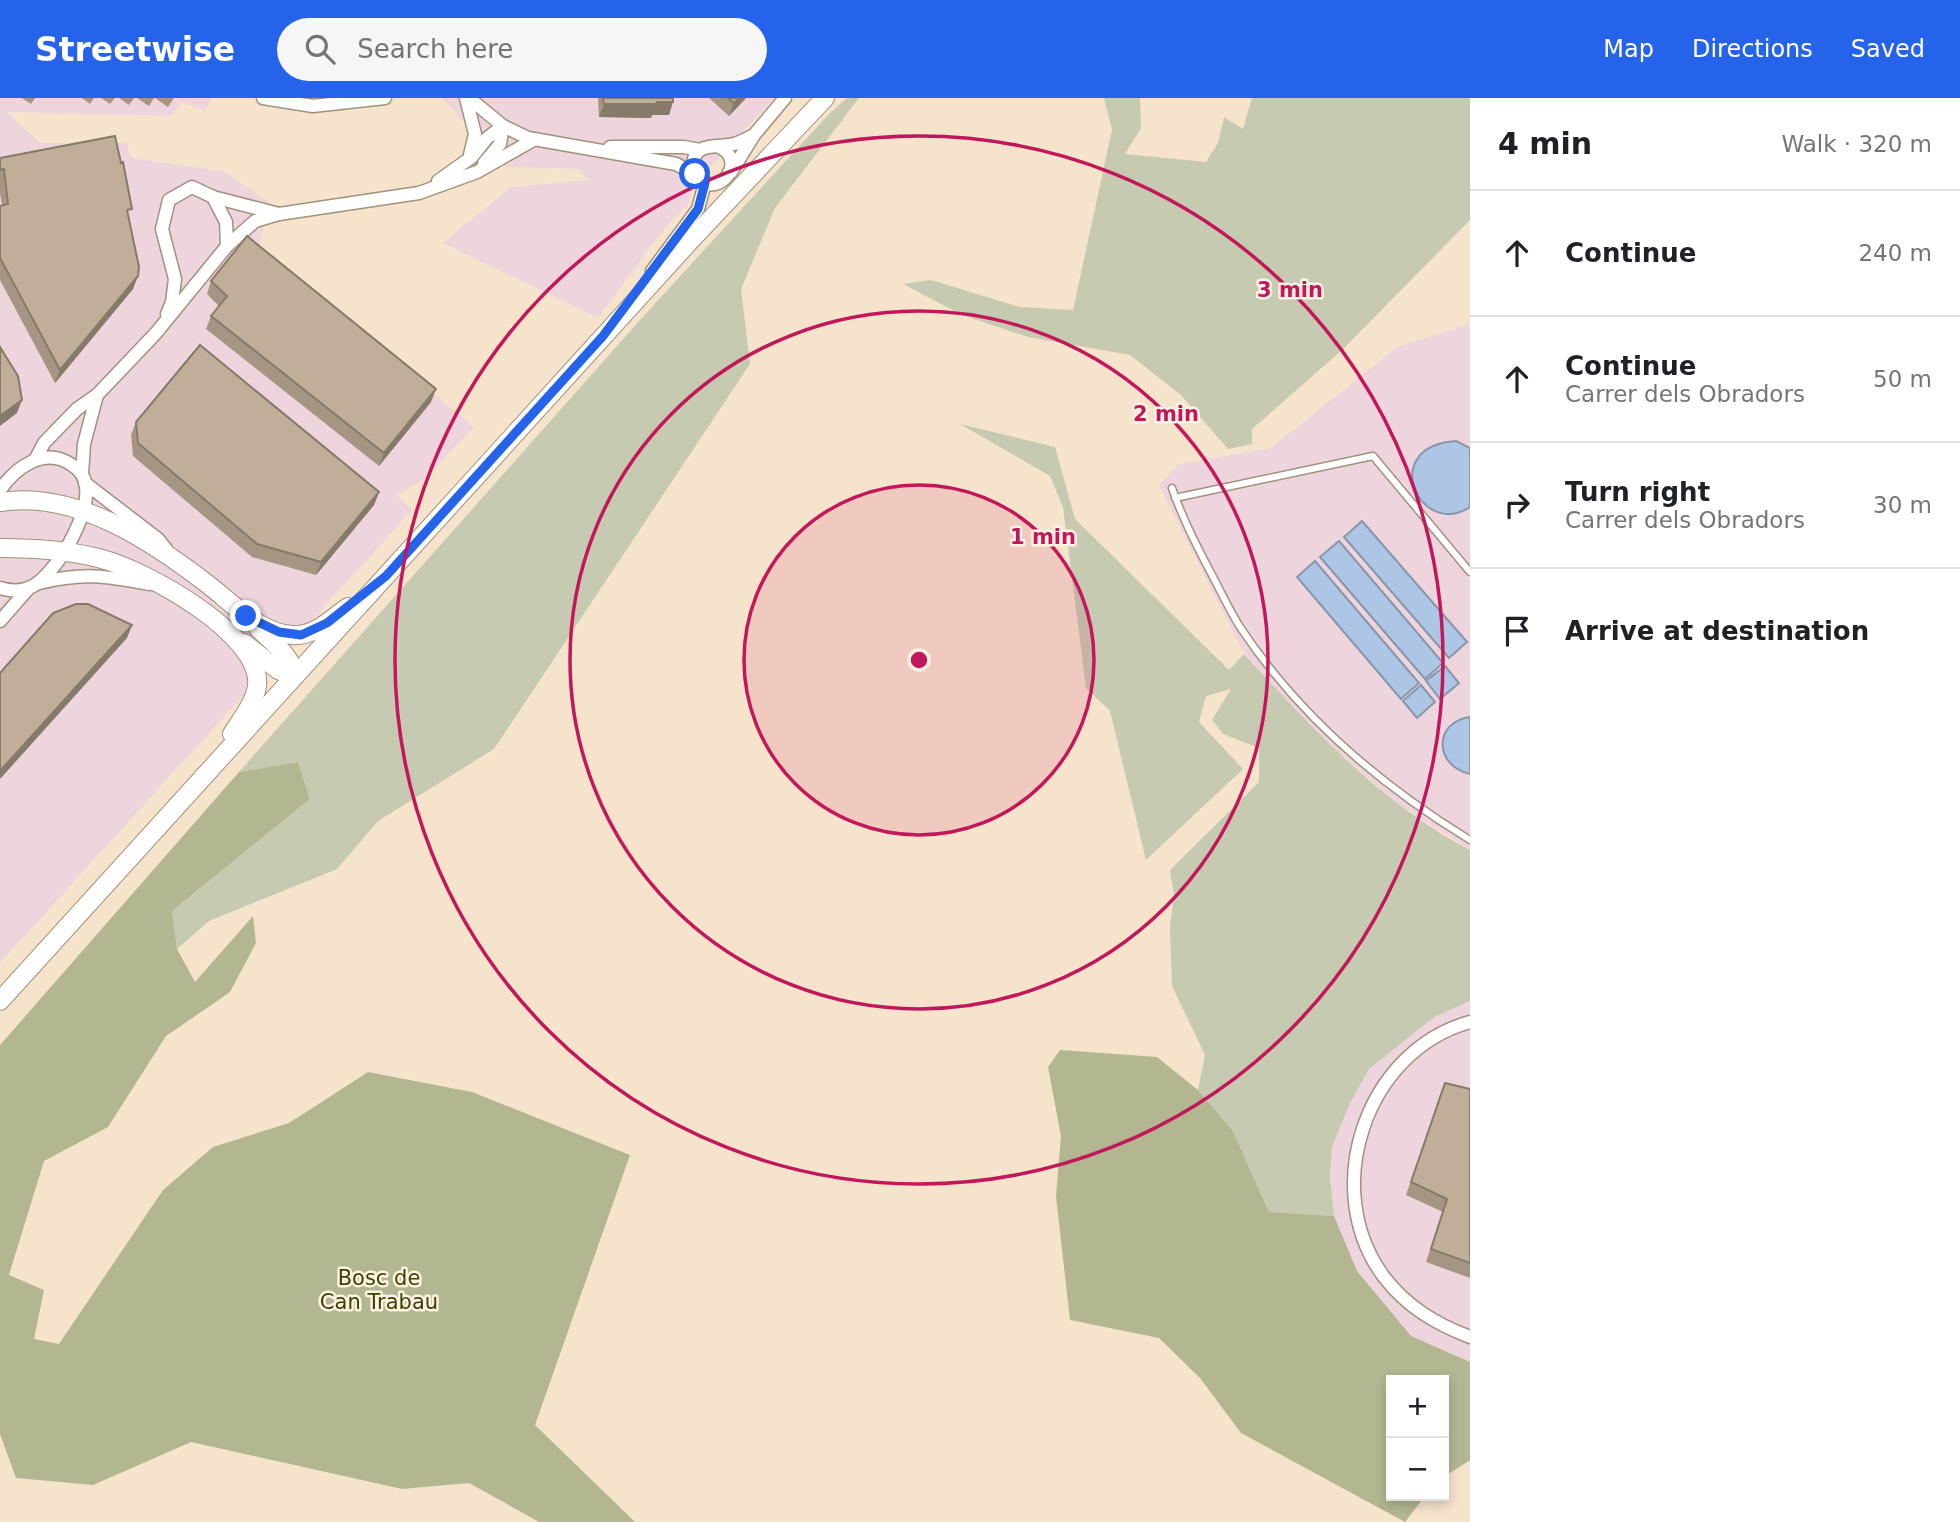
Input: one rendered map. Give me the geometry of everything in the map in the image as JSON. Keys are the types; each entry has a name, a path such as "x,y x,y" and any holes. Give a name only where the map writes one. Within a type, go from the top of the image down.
{"main road":[{"path":"0,1001 603,336 825,98"},
{"path":"0,502 38,501 83,511 132,534 176,560 246,616 285,652 292,663 295,676"},
{"path":"0,548 63,552 126,567 166,586 278,670 295,676"},
{"path":"246,616 279,632 301,635 327,623 386,576"},
{"path":"208,772 252,701 257,687 254,670 230,632"}],"street":[{"path":"263,98 313,106 386,98"},
{"path":"467,98 503,126 535,139 676,164 700,178 718,183 729,175 754,135 785,98"},
{"path":"467,98 475,134 469,159"},
{"path":"419,193 469,159 487,138 503,126"},
{"path":"477,172 500,144 503,126"},
{"path":"603,336 698,209 700,178 693,161 700,150 705,147 737,144 754,135"},
{"path":"36,460 44,443 77,409 97,395 162,326 228,246 255,221 279,214 419,193 477,172 535,139"},
{"path":"717,146 730,158 729,175"},
{"path":"573,147 684,147 700,150"},
{"path":"162,326 172,302 175,279 162,229 169,200 192,187 212,197 279,214"},
{"path":"212,197 226,222 228,246"},
{"path":"0,621 63,552 74,533 86,497 84,444 97,395"},
{"path":"0,490 4,480 20,467 36,460 57,457 73,465 84,479 158,539 176,560"},
{"path":"0,588 11,591 71,576 94,575 166,586"},
{"path":"1470,1022 1438,1035 1409,1055 1385,1081 1362,1129 1355,1154 1353,1177 1363,1235 1383,1276 1400,1296 1419,1312 1448,1329 1470,1337"}],"lane":[{"path":"1175,498 1373,456 1470,572"},
{"path":"1172,488 1205,561 1238,624 1272,671 1335,740 1377,776 1423,811 1470,840"}],"shaded area":[{"path":"0,98 212,98 205,111 182,102 171,116 6,112 41,143 126,143 132,158 223,171 269,202 259,248 474,427 424,479 396,495 412,510 0,963"},
{"path":"442,98 774,98 692,187 688,205 651,246 598,318 443,243 511,187 588,180 579,169 505,167"},
{"path":"1470,324 1470,850 1398,804 1314,731 1256,667 1241,648 1159,485 1179,464 1271,448 1397,347"},
{"path":"1470,1001 1470,1362 1411,1336 1357,1271 1334,1216 1330,1177 1332,1147 1349,1105 1369,1069 1434,1016"}],"green space":[{"path":"847,98 859,98 775,208 741,289 750,364 494,749 378,821 337,869 209,921 177,949 172,911 310,799 298,762 239,772 640,320 828,115"},
{"path":"1104,98 1140,98 1141,128 1125,154 1206,162 1218,143 1224,117 1243,129 1252,98 1470,98 1470,220 1342,350 1252,429 1252,444 1228,449 1181,395 1130,355 1028,337 962,315 903,284 931,280 1020,307 1073,310 1112,130"},
{"path":"960,424 1055,447 1075,519 1229,670 1244,654 1348,762 1406,810 1470,850 1470,1001 1434,1017 1369,1069 1349,1105 1332,1147 1330,1177 1334,1216 1269,1212 1233,1131 1198,1090 1205,1055 1172,986 1170,927 1174,895 1170,870 1259,782 1259,748 1223,734 1212,720 1231,689 1206,696 1199,722 1243,769 1146,860 1110,711 1086,688 1063,507 1050,476"},
{"name":"Bosc de Can Trabau","path":"298,762 310,799 172,911 177,949 195,982 253,916 256,943 230,992 166,1036 108,1127 44,1161 9,1275 44,1290 34,1339 59,1344 163,1190 213,1147 289,1123 368,1072 472,1092 630,1155 535,1425 635,1522 539,1522 469,1483 402,1489 191,1442 93,1485 16,1478 0,1434 0,1045 239,772"},
{"path":"1060,1050 1157,1057 1198,1090 1233,1131 1269,1212 1334,1216 1357,1271 1411,1336 1470,1362 1470,1460 1449,1474 1449,1375 1386,1375 1386,1501 1421,1501 1405,1522 1241,1433 1200,1378 1159,1338 1070,1320 1056,1196 1061,1136 1048,1067"}],"water":[{"path":"1456,441 1470,448 1470,507 1452,514 1436,511 1423,502 1415,488 1413,473 1418,458 1432,447"},
{"path":"1362,521 1467,642 1449,658 1344,537"},
{"path":"1339,541 1443,663 1425,679 1320,557"},
{"path":"1315,561 1419,683 1401,699 1297,577"},
{"path":"1445,666 1459,683 1440,699 1426,681"},
{"path":"1421,685 1435,702 1417,718 1403,701"},
{"path":"1470,717 1470,774 1450,762 1444,754 1443,744 1449,727"}],"building":[{"path":"603,98 673,98 673,102 604,104"},
{"path":"115,136 132,209 127,210 139,267 138,276 60,370 0,258 0,206 8,204 0,158"},
{"path":"247,236 436,389 384,453 211,316 227,296 211,281"},
{"path":"200,345 379,492 321,562 257,544 138,443 136,422"},
{"path":"0,347 18,376 22,400 0,416"},
{"path":"76,604 88,604 132,625 0,771 0,673 53,613"},
{"path":"1445,1083 1470,1089 1470,1263 1431,1249 1447,1199 1411,1182"}],"route":[{"path":"246,616 289,635 312,632 386,576 603,336 698,209 705,183 695,174"}]}
